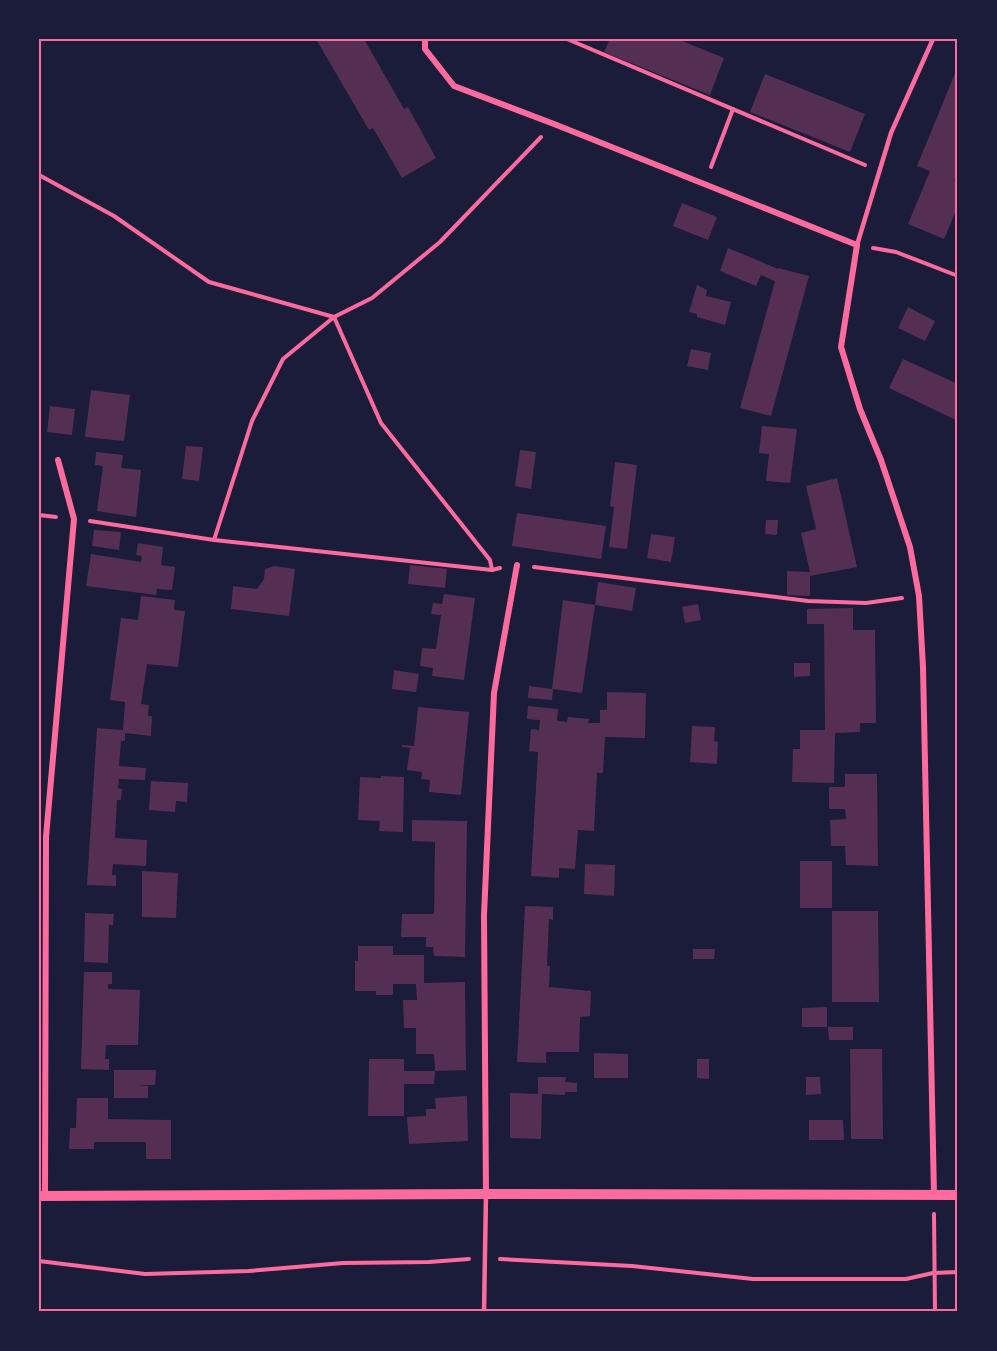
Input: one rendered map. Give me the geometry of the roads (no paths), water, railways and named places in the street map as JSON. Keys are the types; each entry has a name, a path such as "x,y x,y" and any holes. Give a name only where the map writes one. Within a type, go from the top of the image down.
{"street":[{"path":"425,39 425,49 454,86 857,245 841,347 860,409 881,460 910,547 919,596 923,679 934,1195"},
{"path":"58,460 74,519 46,837 42,1196 958,1195"},
{"path":"486,1194 484,915 494,693 517,565"}],"lane":[{"path":"857,245 891,133 933,39"},
{"path":"484,1312 486,1194"}]}
